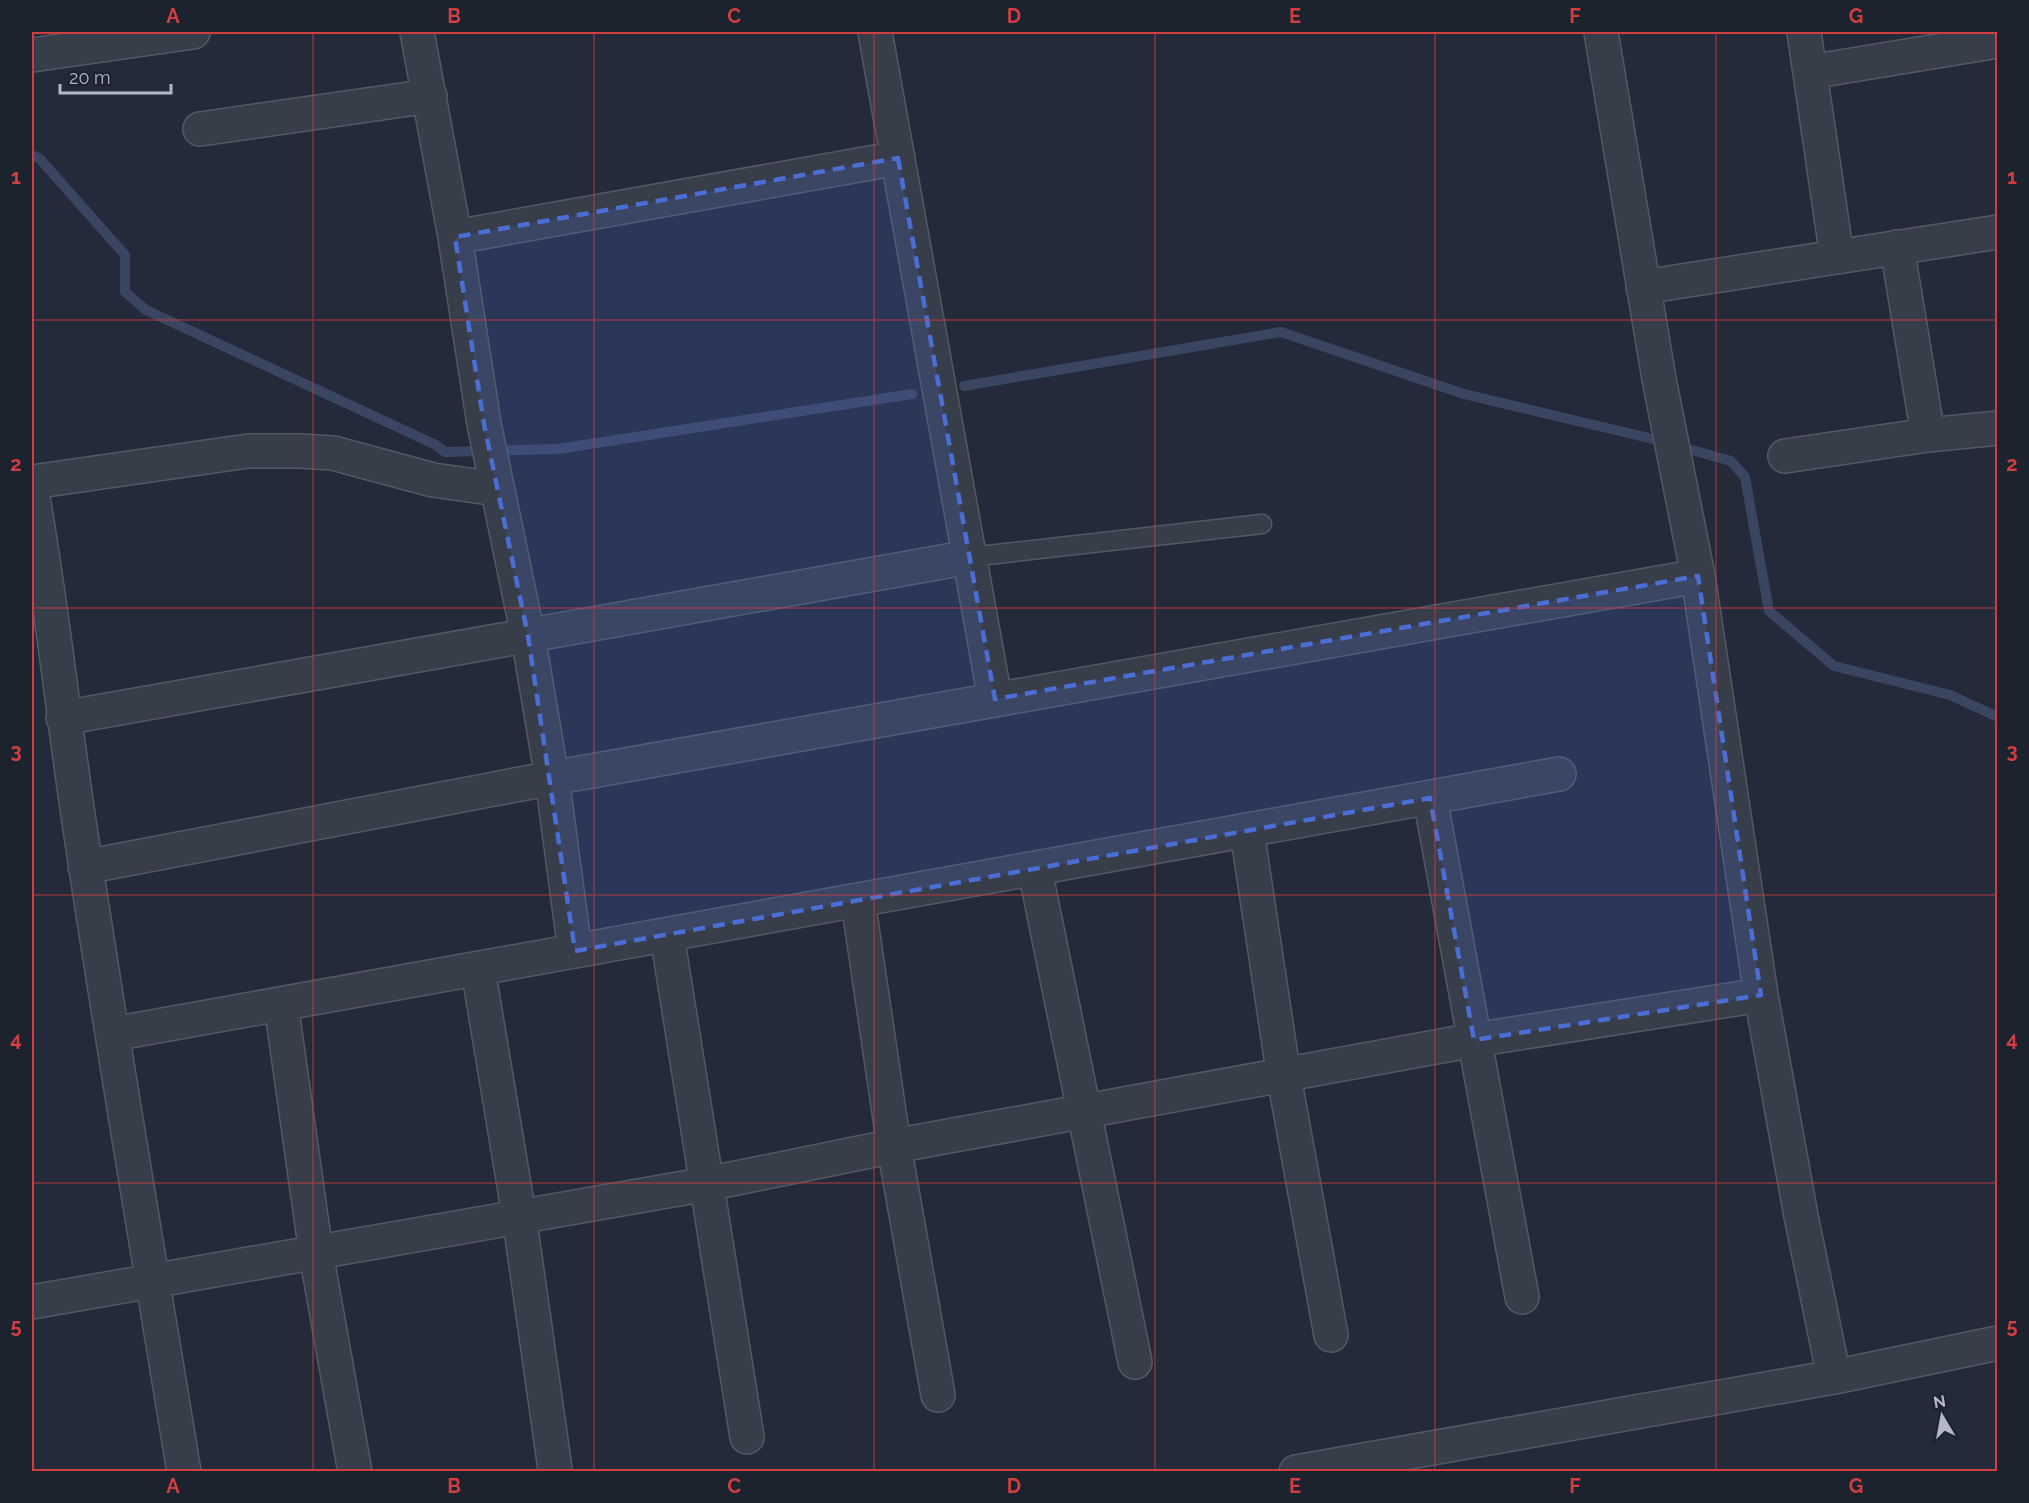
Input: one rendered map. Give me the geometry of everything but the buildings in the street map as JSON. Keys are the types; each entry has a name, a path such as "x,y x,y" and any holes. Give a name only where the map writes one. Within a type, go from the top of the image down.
{"street":[{"path":"32,55 193,32"},
{"path":"417,32 455,237 484,424 528,636 552,778 575,951"},
{"path":"875,32 995,699"},
{"path":"1602,32 1659,379 1698,576 1761,995 1801,1215 1834,1377"},
{"path":"1804,32 1838,256"},
{"path":"1810,72 1998,41"},
{"path":"200,129 430,96"},
{"path":"455,237 898,158"},
{"path":"1643,287 1998,232"},
{"path":"1897,247 1928,435"},
{"path":"1785,456 1928,435 1998,428"},
{"path":"32,482 248,451 333,453 433,480 495,480"},
{"path":"32,493 39,582 63,718 85,867 184,1472"},
{"path":"63,718 969,557"},
{"path":"85,867 552,778 1698,576"},
{"path":"113,1034 1559,774"},
{"path":"1430,798 1521,1297"},
{"path":"1247,831 1284,1077 1331,1335"},
{"path":"1035,870 1135,1362"},
{"path":"858,901 894,1146 938,1395"},
{"path":"667,935 747,1437"},
{"path":"478,969 519,1215 555,1469"},
{"path":"32,1302 519,1215 707,1184 894,1146 1284,1077 1474,1040 1761,995"},
{"path":"280,1004 315,1253 354,1472"},
{"path":"1296,1472 1834,1377 1998,1343"}],"lane":[{"path":"969,557 1262,524"}],"highlighted area":[{"path":"898,158 995,699 1698,576 1761,995 1474,1040 1430,798 575,951 528,636 484,424 455,237"}],"waterway":[{"path":"32,155 40,159 125,255 125,292 146,310 436,445 445,452 558,449 912,394"},
{"path":"964,386 1281,332 1464,394 1649,438 1731,461 1745,477 1769,611 1834,666 1950,695 1998,717"}]}
